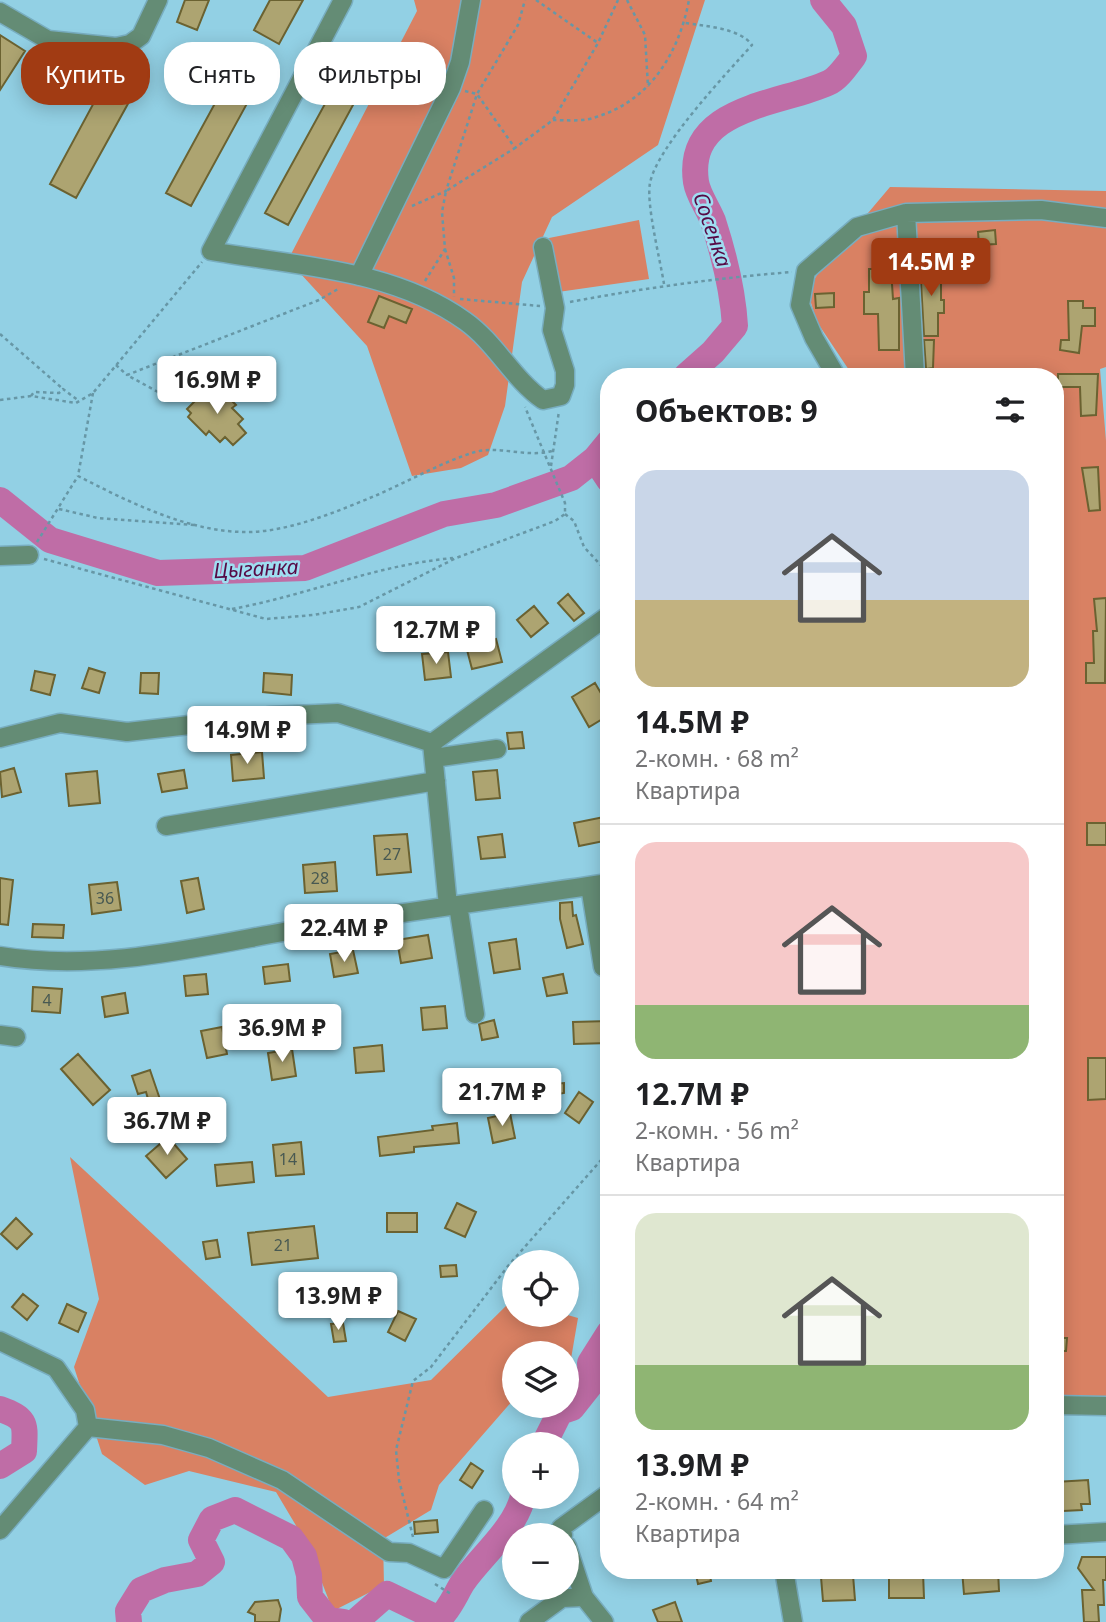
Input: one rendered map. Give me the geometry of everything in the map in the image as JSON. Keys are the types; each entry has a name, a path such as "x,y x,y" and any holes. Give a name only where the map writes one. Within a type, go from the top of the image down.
{"street":[{"path":"0,12 48,40 116,47 130,44 141,36 158,0"},
{"path":"342,0 211,251 359,276 421,293 486,338 519,380 543,400 561,396 565,371 552,330 555,308 543,247"},
{"path":"359,276 451,89 460,62 471,0"},
{"path":"831,368 814,338 800,305 806,271 857,227 906,213 1041,210 1106,218"},
{"path":"906,213 915,368"},
{"path":"0,556 32,550"},
{"path":"433,751 600,622"},
{"path":"0,738 60,723 128,732 271,716 338,713 433,751 497,748"},
{"path":"433,751 453,905 475,1014"},
{"path":"166,826 436,781"},
{"path":"0,956 72,960 152,955 453,905 600,884"},
{"path":"590,886 600,948"},
{"path":"0,1342 56,1368 85,1410 88,1427"},
{"path":"1064,1405 1106,1406"},
{"path":"88,1427 163,1435 209,1448 282,1480 389,1552 408,1553 444,1569 484,1510"},
{"path":"0,1530 88,1427"},
{"path":"568,1523 600,1500"},
{"path":"1064,1534 1106,1532"},
{"path":"786,1579 793,1622"},
{"path":"579,1582 584,1597 604,1622"},
{"path":"529,1622 562,1598 584,1597"}],"path":[{"path":"465,321 454,298 454,278 445,249 442,212 446,191 477,94 518,25 525,0"},
{"path":"536,0 598,43"},
{"path":"386,217 446,191 553,120 598,43 618,0"},
{"path":"627,0 645,35 648,89"},
{"path":"553,120 593,119 619,108 648,89 685,23 690,0"},
{"path":"664,284 649,185 654,169 692,115 752,45 744,38 729,32 685,23"},
{"path":"451,89 477,94 514,148"},
{"path":"421,293 427,275 445,249"},
{"path":"0,400 31,396 79,401 93,393 211,251"},
{"path":"454,298 555,308 664,284 696,284 806,271"},
{"path":"127,375 319,300 359,276"},
{"path":"0,334 79,401"},
{"path":"116,365 127,375 158,392"},
{"path":"519,380 519,392 565,503 565,514"},
{"path":"31,396 34,392 59,393 63,388"},
{"path":"93,393 78,476 32,550 230,610 266,619 359,607 456,558 555,521 565,514"},
{"path":"551,466 561,396"},
{"path":"59,509 98,518 197,525 248,532 288,527 375,496 477,452 544,454 555,450"},
{"path":"78,476 132,503 197,525"},
{"path":"565,514 574,521 584,547 600,564"},
{"path":"230,610 276,601 407,562 456,558"},
{"path":"408,1553 414,1542 399,1479 396,1450 413,1381 431,1367 508,1266 600,1161"}],"shaded area":[{"path":"414,0 705,0 658,145 552,217 522,282 505,406 488,455 461,468 412,476 367,346 288,260 368,105 446,105 446,42 401,42 417,11"},
{"path":"890,187 1106,191 1106,367 1100,369 1106,441 1106,1404 1064,1402 1064,368 848,368 817,322 807,290 824,265"},
{"path":"639,220 649,279 558,292 549,238"},
{"path":"70,1157 328,1397 431,1380 502,1310 502,1327 576,1327 574,1341 502,1341 502,1413 439,1485 431,1510 383,1539 384,1585 333,1611 307,1544 276,1492 189,1471 145,1485 102,1454 74,1367 99,1299"}],"building":[{"path":"185,0 209,0 197,30 177,22"},
{"path":"270,0 303,0 280,42 254,30"},
{"path":"0,35 21,48 21,57 0,90"},
{"path":"93,105 127,105 76,198 50,184"},
{"path":"214,105 246,105 191,206 166,193"},
{"path":"324,105 353,105 288,225 265,213"},
{"path":"995,230 996,244 979,245 978,232"},
{"path":"968,251 969,268 944,270 942,252"},
{"path":"920,264 941,265 941,300 944,300 944,313 938,313 938,336 924,336"},
{"path":"869,269 891,269 893,299 899,298 899,350 879,350 878,314 864,314 864,292 869,292"},
{"path":"834,293 834,307 816,308 815,294"},
{"path":"379,296 412,309 406,323 389,316 384,328 368,322"},
{"path":"1068,301 1083,301 1083,308 1095,308 1095,326 1082,326 1079,353 1060,350 1061,340 1069,340"},
{"path":"924,340 934,340 933,368 926,368"},
{"path":"1064,374 1098,374 1096,415 1081,416 1080,387 1064,387"},
{"path":"210,386 215,391 218,387 236,405 232,408 243,419 238,424 246,433 233,445 225,437 220,442 209,431 206,435 188,417 191,413 187,409"},
{"path":"1098,467 1100,510 1089,511 1082,468"},
{"path":"568,594 584,613 574,621 558,603"},
{"path":"1106,598 1105,683 1086,683 1086,663 1094,663 1093,631 1097,631 1094,599"},
{"path":"534,606 548,623 531,637 517,620"},
{"path":"496,639 502,662 472,669 466,646"},
{"path":"448,652 451,677 425,680 422,654"},
{"path":"89,668 105,673 99,693 82,688"},
{"path":"35,671 55,675 50,695 31,690"},
{"path":"141,673 159,673 158,694 140,693"},
{"path":"264,673 292,675 291,695 263,692"},
{"path":"595,683 600,692 600,720 589,727 572,697"},
{"path":"522,732 524,748 509,749 507,733"},
{"path":"262,752 264,778 233,781 231,755"},
{"path":"14,768 21,792 2,797 0,772"},
{"path":"184,770 187,788 162,792 158,774"},
{"path":"497,770 500,798 476,800 473,772"},
{"path":"97,771 100,803 69,806 66,774"},
{"path":"600,818 600,842 579,846 574,823"},
{"path":"1087,823 1106,823 1106,845 1087,845"},
{"path":"407,834 411,872 377,875 374,836"},
{"path":"502,834 505,857 481,859 478,837"},
{"path":"335,862 337,891 305,893 303,865"},
{"path":"0,878 13,880 8,925 0,924"},
{"path":"198,878 204,909 187,913 181,881"},
{"path":"117,882 121,910 92,914 89,885"},
{"path":"572,902 573,916 576,915 583,944 567,948 560,919 560,903"},
{"path":"33,924 64,925 63,938 32,937"},
{"path":"428,935 432,958 401,963 397,940"},
{"path":"516,939 520,969 494,973 489,943"},
{"path":"353,950 358,973 334,977 330,954"},
{"path":"288,964 290,981 265,984 263,967"},
{"path":"206,974 208,994 186,996 184,976"},
{"path":"563,974 567,993 547,996 543,978"},
{"path":"33,987 62,989 60,1013 32,1011"},
{"path":"125,993 128,1013 105,1017 102,997"},
{"path":"445,1006 447,1028 423,1030 421,1008"},
{"path":"494,1020 498,1037 482,1040 479,1024"},
{"path":"600,1021 600,1043 574,1044 573,1022"},
{"path":"222,1027 227,1054 207,1058 201,1031"},
{"path":"382,1045 384,1071 356,1073 354,1048"},
{"path":"292,1049 296,1076 272,1080 268,1053"},
{"path":"78,1054 110,1090 93,1105 61,1069"},
{"path":"1088,1058 1106,1058 1106,1099 1088,1100"},
{"path":"150,1070 165,1114 153,1117 146,1092 138,1094 132,1076"},
{"path":"539,1080 540,1085 564,1083 564,1093 528,1099 525,1084"},
{"path":"579,1092 593,1102 579,1123 565,1113"},
{"path":"510,1113 515,1138 493,1143 488,1118"},
{"path":"457,1123 459,1143 414,1147 414,1152 380,1156 378,1137 433,1130 432,1126"},
{"path":"168,1137 187,1159 166,1178 146,1156"},
{"path":"301,1142 304,1174 276,1176 273,1145"},
{"path":"252,1162 254,1182 217,1186 215,1165"},
{"path":"457,1203 476,1212 465,1237 445,1228"},
{"path":"387,1213 417,1213 417,1232 387,1232"},
{"path":"16,1218 32,1234 17,1249 1,1234"},
{"path":"314,1226 318,1258 252,1265 248,1233"},
{"path":"217,1240 220,1257 206,1259 203,1242"},
{"path":"456,1265 457,1276 441,1277 440,1266"},
{"path":"23,1294 38,1306 27,1320 12,1307"},
{"path":"67,1304 86,1313 78,1332 59,1323"},
{"path":"398,1311 416,1319 405,1341 388,1332"},
{"path":"343,1323 346,1341 334,1342 331,1324"},
{"path":"1064,1338 1067,1338 1064,1351"},
{"path":"471,1463 483,1471 472,1488 460,1480"},
{"path":"1088,1480 1090,1504 1081,1504 1082,1510 1064,1511 1064,1481"},
{"path":"437,1520 438,1532 415,1534 414,1522"},
{"path":"1082,1557 1106,1557 1104,1605 1098,1605 1099,1622 1084,1622 1082,1590 1094,1590 1078,1568"},
{"path":"697,1579 711,1579 711,1581 698,1584"},
{"path":"821,1579 853,1579 855,1600 823,1601"},
{"path":"889,1579 923,1579 924,1598 889,1598"},
{"path":"963,1579 998,1579 999,1591 964,1594"},
{"path":"278,1600 281,1609 279,1622 255,1622 255,1615 248,1612 255,1602"},
{"path":"675,1602 682,1622 658,1622 653,1610"}],"waterway":[{"name":"Сосенка","path":"695,368 735,326 721,247 713,221 697,187 697,157 705,138 720,123 740,112 828,83 854,56 844,26 823,0"},
{"name":"Сосенка","path":"600,453 595,459 600,466"},
{"name":"Цыганка","path":"0,500 50,540 158,573 305,568 444,514 496,505 571,478 595,459"},
{"name":"Сосенка","path":"550,1432 560,1412 572,1408 591,1384 590,1363 600,1347"},
{"name":"Сосенка","path":"0,1409 16,1416 23,1424 25,1434 24,1451 0,1466"},
{"name":"Сосенка","path":"355,1622 387,1594 439,1619 470,1572 506,1530 518,1509"},
{"name":"Сосенка","path":"129,1622 128,1611 141,1590 165,1580 197,1574 212,1562 201,1540 212,1519 235,1510 291,1538 304,1556 309,1575 310,1597 328,1620 343,1622"}]}
